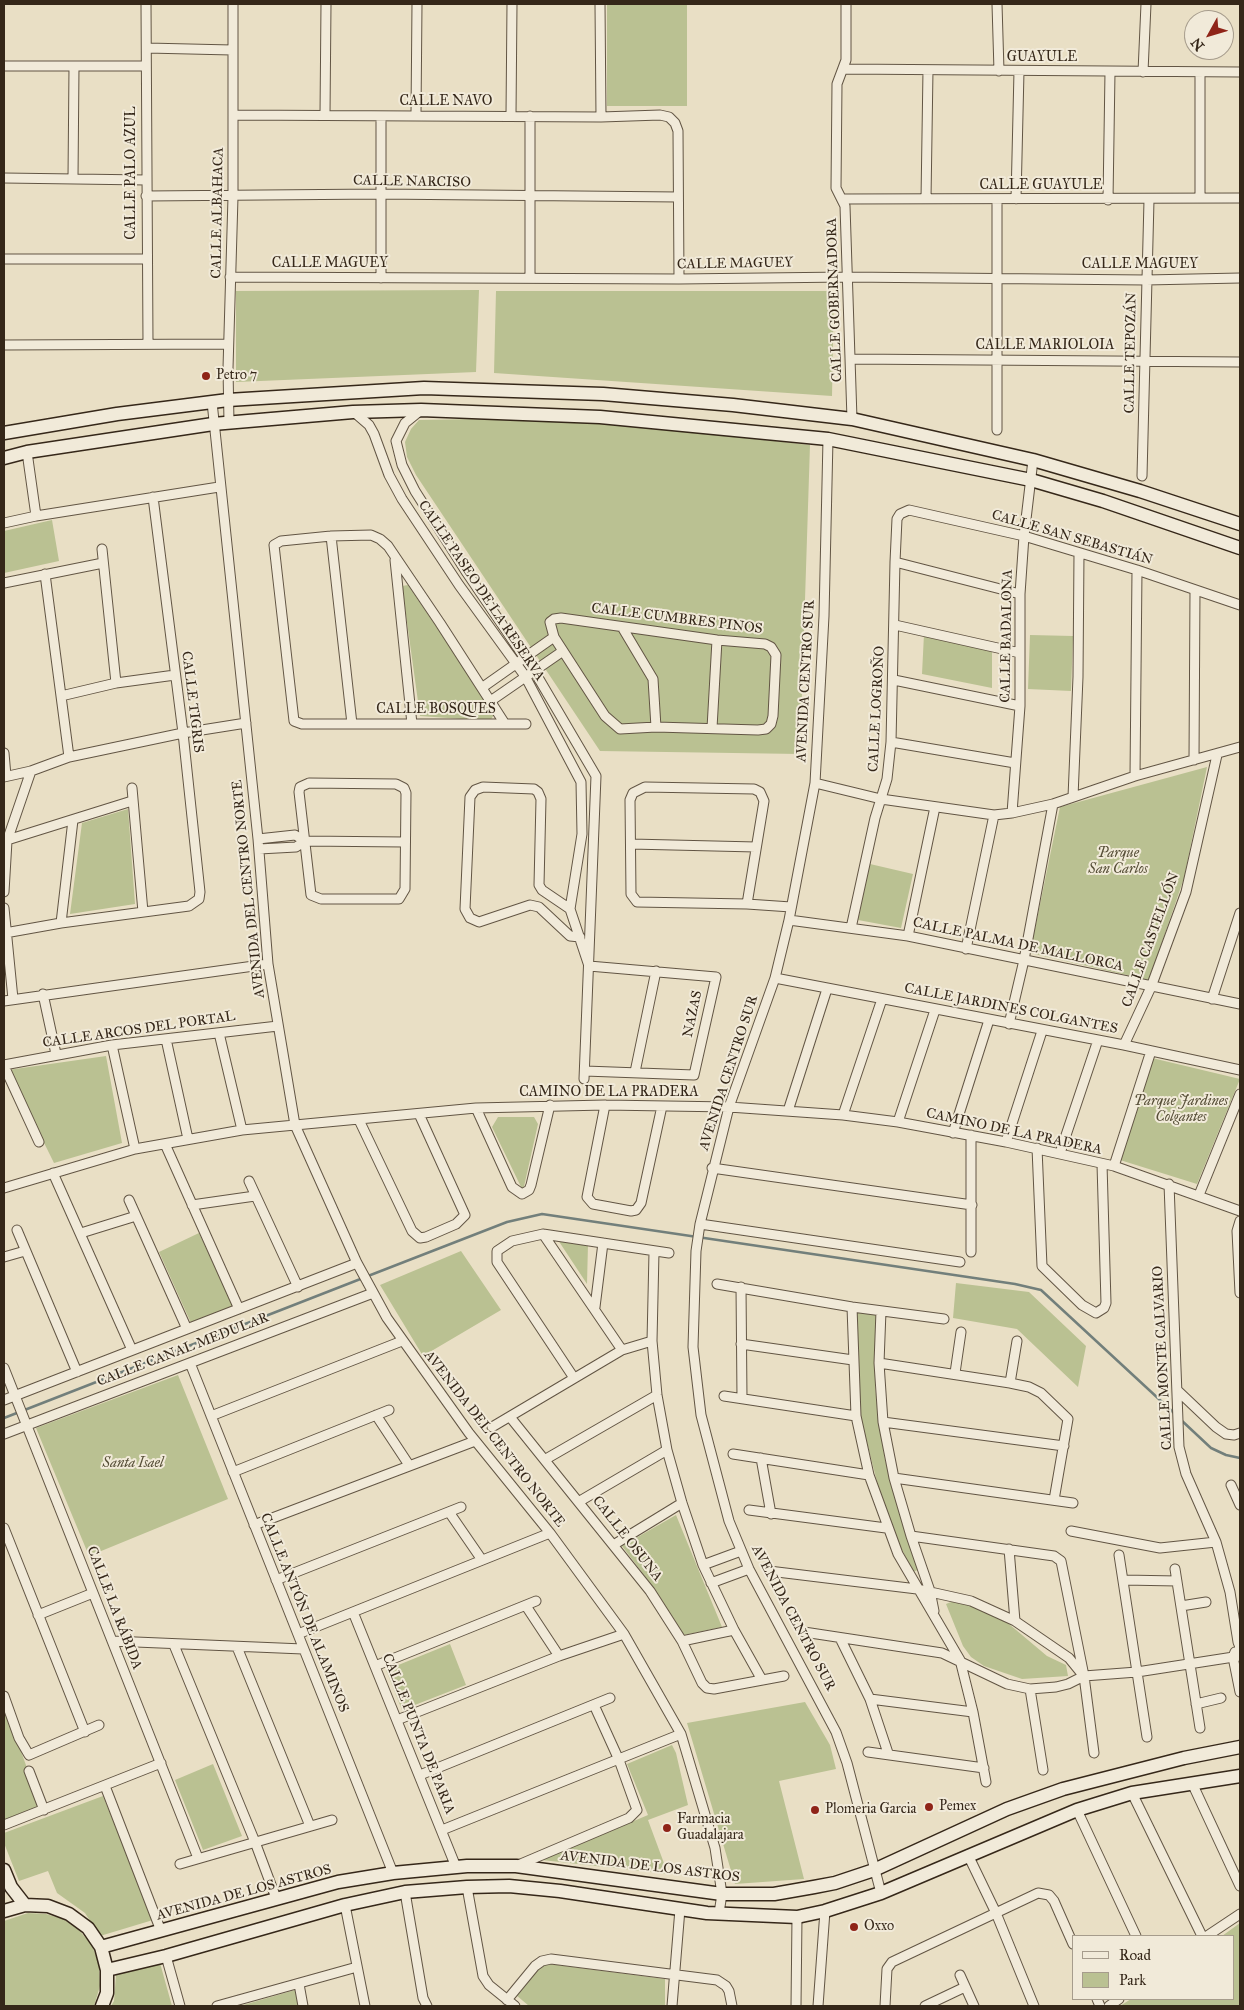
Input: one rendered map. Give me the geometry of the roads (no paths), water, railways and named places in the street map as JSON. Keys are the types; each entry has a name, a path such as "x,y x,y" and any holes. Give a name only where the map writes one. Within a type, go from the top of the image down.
{"main road":[{"path":"4,433 117,414 228,400 424,388 603,394 852,419 1033,460 1140,491 1240,524"},
{"path":"4,458 28,452 213,424 354,412 421,410 600,417 828,439 1030,480 1103,501 1240,548"},
{"name":"AVENIDA DE LOS ASTROS","path":"101,1948 276,1898 365,1877 456,1867 516,1866 722,1894 774,1894 835,1883 874,1870 1007,1808 1063,1789 1184,1758 1240,1747"},
{"path":"107,1970 166,1956 371,1899 405,1892 468,1887 509,1886 560,1891 680,1909 796,1917 825,1911 881,1893 1076,1810 1132,1793 1240,1776"},
{"path":"4,1870 11,1888 25,1905"},
{"path":"365,1877 371,1899"},
{"path":"4,1912 25,1905 48,1906 69,1914 88,1928 101,1948 107,1970 107,1993 102,2006"}],"street":[{"name":"CALLE PALO AZUL","path":"146,4 146,259 148,342"},
{"name":"CALLE ALBAHACA","path":"229,422 228,344 233,196 233,4"},
{"path":"325,115 326,4"},
{"path":"416,114 417,4"},
{"path":"511,115 512,4"},
{"path":"600,4 601,117"},
{"name":"CALLE GOBERNADORA","path":"846,4 847,52 844,69 837,84 836,188 845,206 852,419"},
{"path":"997,4 999,71"},
{"path":"1143,72 1146,4"},
{"path":"147,48 232,50"},
{"path":"4,66 74,68 146,66"},
{"path":"73,178 74,68"},
{"name":"GUAYULE","path":"844,69 1240,72"},
{"path":"926,199 928,70"},
{"path":"1016,199 1020,71"},
{"path":"1108,200 1110,72"},
{"path":"1200,72 1200,198"},
{"name":"CALLE NAVO","path":"232,115 381,116 416,114 601,117 660,115 668,117 675,123 678,131 678,197"},
{"path":"381,116 381,278"},
{"path":"530,116 528,196 530,277"},
{"path":"4,178 146,180"},
{"name":"CALLE NARCISO","path":"146,196 380,194 678,197"},
{"path":"678,197 679,279"},
{"name":"CALLE GUAYULE","path":"842,199 1149,200 1240,198"},
{"path":"997,200 997,430"},
{"name":"CALLE TEPOZÁN","path":"1142,476 1149,200"},
{"path":"4,259 146,259"},
{"name":"CALLE MAGUEY","path":"230,277 679,279 847,276 1146,280 1240,278"},
{"path":"4,345 148,342 228,344"},
{"name":"CALLE MARIOLOIA","path":"850,359 1240,362"},
{"name":"AVENIDA DEL CENTRO NORTE","path":"212,402 219,487 258,839 268,964 295,1125 359,1267 402,1341 475,1441 550,1533 624,1634 681,1734 712,1835 722,1894 719,1913"},
{"path":"380,450 396,450 399,433 412,416 421,410"},
{"name":"CALLE PASEO DE LA RESERVA","path":"354,412 369,425 402,499 514,664 525,676 581,782 582,834 570,909 589,966"},
{"name":"AVENIDA CENTRO SUR","path":"828,439 824,616 814,783 789,920 775,978 729,1108 712,1168 699,1227 696,1251 694,1347 702,1415 720,1490 749,1569 836,1732 847,1763 881,1893"},
{"name":"CALLE PASEO DE LA RESERVA","path":"396,450 415,491 533,670"},
{"path":"28,452 36,516"},
{"name":"CALLE BADALONA","path":"1012,814 1020,706 1020,594 1024,536 1033,460"},
{"path":"4,523 153,496 219,487"},
{"name":"CALLE TIGRIS","path":"143,912 189,906 199,899 200,892 183,733 153,496"},
{"name":"CALLE SAN SEBASTIÁN","path":"897,519 900,514 909,510 1024,536 1136,570 1240,606"},
{"name":"CALLE LOGROÑO","path":"852,928 887,779 894,680 897,519"},
{"name":"CALLE BOSQUES","path":"371,535 384,542 395,558 492,700 505,724 298,723 293,717 273,549 277,542 331,536 371,535"},
{"path":"331,536 352,724"},
{"path":"102,549 116,684"},
{"path":"1073,797 1078,677 1079,553"},
{"path":"395,558 412,724"},
{"path":"896,562 1020,594"},
{"path":"4,583 103,563"},
{"path":"1135,776 1136,570"},
{"path":"45,574 69,757"},
{"path":"1194,760 1195,590"},
{"name":"CALLE CUMBRES PINOS","path":"561,618 622,627 717,640 765,644 774,650 773,716 766,729 656,727 626,729 612,724 554,637 550,622 561,618"},
{"path":"895,625 1020,653"},
{"path":"622,627 653,678 656,727"},
{"path":"483,687 554,637"},
{"path":"712,728 717,640"},
{"path":"492,700 563,650"},
{"path":"61,696 116,684 175,675"},
{"name":"CALLE PASEO DE LA RESERVA","path":"539,679 596,776 584,1075"},
{"path":"894,680 1020,706"},
{"path":"4,753 5,777 31,771 69,757 183,733 246,723"},
{"path":"505,724 526,724"},
{"path":"891,742 1015,763"},
{"path":"814,783 881,799 994,815 1012,814 1053,804 1135,776 1217,755 1240,747"},
{"name":"CALLE CASTELLÓN","path":"1124,1045 1152,987 1186,892 1217,755"},
{"path":"4,892 5,841 31,771"},
{"path":"304,784 396,784 402,786 406,793 405,889 399,899 321,899 311,895 305,841 299,792 304,784"},
{"path":"570,909 542,890 539,885 540,799 538,792 534,789 483,787 475,790 470,797 465,909 470,918 479,922 530,904 539,907 570,936 580,937"},
{"path":"6,933 61,923 143,912 132,788"},
{"path":"746,904 764,801 760,792 754,789 638,788 630,800 631,894 637,902 746,904 791,907"},
{"path":"5,841 132,801"},
{"path":"1009,1024 1024,960 1053,804"},
{"path":"908,936 934,807"},
{"path":"966,948 994,815"},
{"path":"61,923 73,820"},
{"path":"258,839 295,835 305,841 404,842"},
{"path":"258,849 296,847 305,841"},
{"path":"631,844 756,847"},
{"path":"4,908 8,1000 268,964"},
{"path":"1212,999 1240,913"},
{"name":"CALLE PALMA DE MALLORCA","path":"789,920 908,936 1240,1004"},
{"name":"NAZAS","path":"584,1075 635,1072 694,1075 716,977 589,966"},
{"path":"635,1072 656,971"},
{"name":"CALLE JARDINES COLGANTES","path":"775,978 1042,1031 1124,1045 1240,1070"},
{"path":"788,1111 827,989"},
{"path":"43,994 56,1054"},
{"path":"843,1115 882,999"},
{"path":"898,1122 935,1010"},
{"path":"953,1132 989,1020"},
{"name":"CALLE ARCOS DEL PORTAL","path":"4,1065 112,1045 278,1026"},
{"path":"1006,1142 1042,1031"},
{"path":"219,1033 242,1130"},
{"path":"166,1038 188,1139"},
{"path":"1060,1152 1098,1040"},
{"path":"112,1045 135,1149"},
{"path":"1114,1166 1151,1051"},
{"path":"4,1065 39,1142"},
{"path":"1199,1195 1240,1094"},
{"path":"476,1108 512,1187 522,1194 529,1190 531,1185 550,1105"},
{"name":"CAMINO DE LA PRADERA","path":"4,1188 135,1149 242,1130 476,1108 550,1105 662,1106 843,1115 898,1122 971,1135 1060,1152 1114,1166 1169,1184 1240,1211"},
{"path":"605,1105 587,1197 593,1204 631,1211 636,1210 641,1203 662,1106"},
{"path":"359,1120 412,1230 420,1238 456,1224 465,1215 419,1114"},
{"path":"971,1135 971,1252"},
{"path":"165,1144 239,1309"},
{"path":"1037,1148 1040,1260 1047,1272 1090,1312 1100,1312 1106,1303 1102,1164"},
{"path":"712,1168 972,1205"},
{"path":"53,1173 132,1350"},
{"path":"249,1181 298,1287"},
{"name":"CALLE MONTE CALVARIO","path":"1169,1184 1180,1454 1186,1474 1216,1542 1230,1592 1239,1644 1237,1656 1240,1692"},
{"path":"192,1205 255,1196"},
{"path":"129,1200 187,1329"},
{"path":"80,1234 136,1216"},
{"path":"1240,1221 1237,1231 1240,1292"},
{"path":"699,1227 960,1262"},
{"path":"17,1230 76,1372"},
{"path":"543,1234 595,1307 622,1350"},
{"path":"574,1378 497,1262 497,1251 501,1247 520,1238 543,1234 669,1253"},
{"path":"595,1307 603,1243"},
{"path":"4,1257 25,1251"},
{"path":"654,1252 652,1341 657,1394 667,1450 682,1504 710,1583 762,1680 784,1676"},
{"name":"CALLE CANAL MEDULAR","path":"4,1400 16,1399 76,1372 132,1350 298,1287 359,1267"},
{"path":"717,1284 852,1307 944,1318"},
{"path":"741,1287 742,1398"},
{"name":"CALLE CANAL MEDULAR","path":"4,1434 25,1421 190,1362 371,1290"},
{"path":"852,1307 856,1416 869,1475 886,1528 917,1589 960,1660 973,1712 986,1782"},
{"path":"881,1311 879,1363 883,1422 894,1478 930,1591 935,1616"},
{"path":"955,1373 961,1332"},
{"path":"211,1416 402,1341"},
{"path":"492,1427 622,1350 652,1341"},
{"path":"1010,1382 1017,1341"},
{"path":"741,1344 853,1360"},
{"name":"CALLE ANTÓN DE ALAMINOS","path":"190,1362 393,1873"},
{"path":"879,1363 1010,1382 1035,1389 1065,1413 1068,1422 1054,1500"},
{"name":"CALLE LA RÁBIDA","path":"4,1368 198,1858"},
{"path":"1177,1390 1216,1428 1226,1434 1234,1435 1240,1433"},
{"path":"546,1459 657,1394"},
{"path":"724,1396 856,1416"},
{"path":"233,1472 388,1410"},
{"path":"376,1415 409,1465"},
{"name":"CALLE OSUNA","path":"510,1416 615,1544 650,1591 682,1641 702,1683 707,1688 714,1689 762,1680"},
{"path":"883,1422 1064,1446"},
{"path":"254,1525 475,1441"},
{"path":"580,1501 667,1450"},
{"path":"733,1454 869,1475"},
{"path":"761,1458 771,1514"},
{"path":"894,1478 1073,1503"},
{"path":"1231,1485 1240,1505"},
{"path":"615,1544 682,1504"},
{"path":"276,1580 461,1507"},
{"path":"749,1510 886,1528"},
{"path":"449,1512 482,1560"},
{"path":"4,1528 85,1732"},
{"path":"1072,1531 1160,1548 1216,1542"},
{"path":"298,1634 550,1533"},
{"path":"911,1536 1054,1556 1061,1561 1084,1676 1094,1753"},
{"path":"1009,1549 1015,1621"},
{"path":"703,1565 742,1552"},
{"path":"1120,1555 1147,1737"},
{"path":"710,1583 749,1569"},
{"path":"1175,1569 1200,1728"},
{"path":"770,1572 917,1589 971,1601 1015,1621 1068,1658 1084,1676"},
{"path":"1124,1580 1177,1581"},
{"path":"38,1614 93,1593"},
{"path":"375,1666 536,1602"},
{"path":"1181,1606 1206,1602"},
{"path":"526,1606 559,1656"},
{"name":"CALLE PUNTA DE PARIA","path":"353,1612 456,1867"},
{"path":"682,1641 734,1630"},
{"path":"804,1632 942,1653 1007,1684 1030,1689 1056,1688 1084,1676 1137,1672 1237,1656"},
{"path":"397,1720 559,1656 624,1634"},
{"path":"840,1638 870,1699 888,1753"},
{"path":"112,1641 237,1648 303,1649"},
{"path":"174,1645 276,1898"},
{"path":"237,1648 310,1826"},
{"path":"1030,1689 1043,1770"},
{"path":"4,1696 19,1738 29,1754 99,1725"},
{"path":"420,1775 610,1698"},
{"path":"1196,1704 1221,1698"},
{"path":"870,1699 973,1712"},
{"path":"516,1866 635,1814 636,1805 620,1760 594,1705"},
{"path":"442,1830 681,1734"},
{"path":"868,1752 888,1753 984,1768"},
{"path":"4,1825 161,1763"},
{"path":"29,1771 44,1810"},
{"path":"1192,1783 1240,1886"},
{"path":"105,1786 161,1931"},
{"path":"1132,1793 1202,1935"},
{"path":"1076,1810 1136,1935"},
{"path":"180,1864 332,1820"},
{"path":"968,1855 996,1913 1034,2006"},
{"path":"468,1887 483,1976 489,1985 514,2006"},
{"path":"405,1892 427,2006"},
{"path":"885,2006 887,1969 892,1962 1038,1893 1049,1895 1072,1942"},
{"path":"345,1905 365,2006"},
{"path":"672,2006 680,1909"},
{"path":"818,2006 825,1911"},
{"path":"1208,1935 1240,1914"},
{"path":"796,1917 796,2006"},
{"path":"166,1956 180,2006"},
{"path":"507,2000 535,1966 542,1960 550,1959 722,1982 729,1991 732,2006"},
{"path":"217,2006 357,1967"},
{"path":"960,1974 974,2006"},
{"path":"299,1984 303,2006"},
{"path":"925,2006 965,1987"}],"waterway":[{"path":"368,1276 507,1222 542,1214 1015,1284 1041,1290 1174,1413"},
{"path":"4,1418 363,1278"},
{"path":"1180,1419 1211,1448 1226,1455 1240,1458"}],"place":[{"name":"Petro 7","path":"206,376"},
{"name":"Pemex","path":"929,1807"},
{"name":"Plomeria Garcia","path":"815,1810"},
{"name":"Farmacia Guadalajara","path":"667,1828"},
{"name":"Oxxo","path":"854,1927"}],"park label":[{"name":"Parque San Carlos","path":"1118,862"},
{"name":"Parque Jardines Colgantes","path":"1181,1110"},
{"name":"Santa Isael","path":"133,1464"}]}
